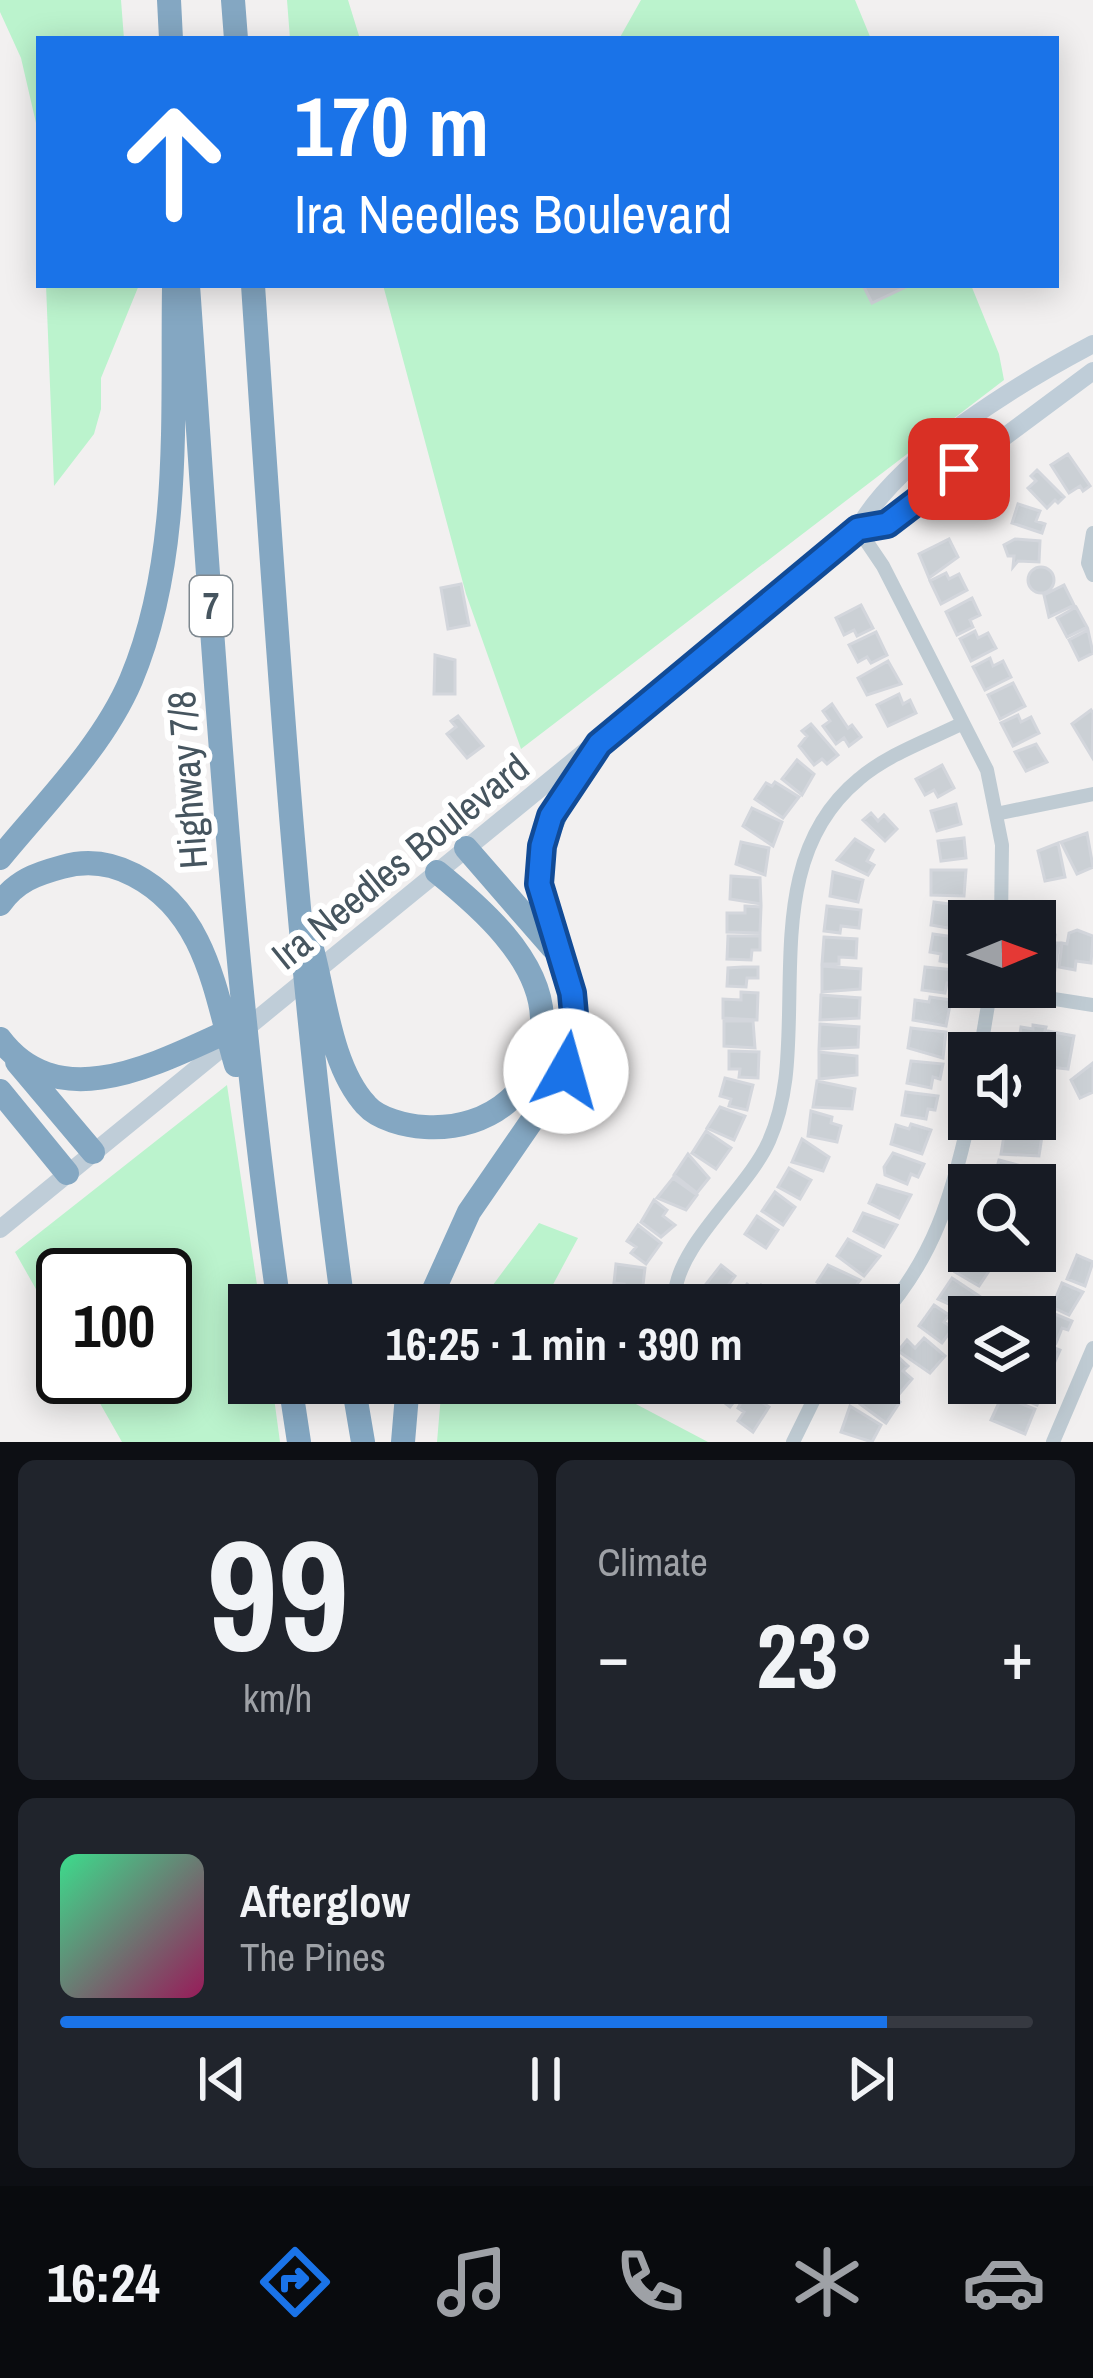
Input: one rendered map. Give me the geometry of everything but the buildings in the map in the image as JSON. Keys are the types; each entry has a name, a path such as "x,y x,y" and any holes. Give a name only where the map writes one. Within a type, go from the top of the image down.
{"highway":[{"path":"169,0 171,36"},
{"path":"233,0 236,36"},
{"path":"0,858 100,734 130,682 146,635 162,559 171,470 174,288"},
{"name":"Highway 7/8","path":"188,288 234,928 254,1125"},
{"name":"7","path":"253,288 294,883 340,1284"},
{"path":"436,1284 469,1212 566,1071 576,1036 572,993 539,884 542,846 566,790 599,744"},
{"path":"466,848 562,958"},
{"path":"0,904 29,877 82,861 122,869 164,890 190,923 203,953 254,1125"},
{"path":"294,883 344,1070 367,1108 407,1126 450,1129 491,1118 519,1091 538,1052 542,1016 534,985 480,906 437,872"},
{"path":"8,1050 56,1076 105,1080 254,1021"},
{"path":"8,1050 93,1152"},
{"path":"0,1091 68,1173"},
{"name":"7","path":"254,1125 276,1284"},
{"path":"293,1404 299,1442"},
{"path":"357,1404 363,1442"},
{"path":"403,1442 406,1404"}],"main road":[{"name":"Ira Needles Boulevard","path":"0,1229 858,529 874,499 966,422 1093,344"},
{"name":"Ira Needles Boulevard","path":"858,529 887,524 1093,371"}],"street":[{"path":"858,529 883,566 987,770 1003,860 1001,900"},
{"path":"1093,533 1088,563 1093,575"},
{"path":"675,1284 682,1268 751,1177 781,1109 787,1076 793,910 810,844 829,811 860,777 963,722"},
{"path":"996,814 1093,794"},
{"path":"1056,999 1093,1005"},
{"path":"900,1290 949,1209 964,1140"},
{"path":"1053,1442 1093,1348"},
{"path":"794,1442 810,1404"}],"green space":[{"path":"0,0 121,0 124,36 36,36 36,123 21,58 0,12"},
{"path":"287,0 348,0 359,36 290,36"},
{"path":"641,0 855,0 870,36 621,36"},
{"path":"46,288 138,288 101,378 101,409 94,434 54,486"},
{"path":"384,288 972,288 999,354 1004,380 521,749 466,594"},
{"path":"227,1085 257,1284 228,1284 228,1404 275,1404 280,1442 122,1442 100,1404 192,1404 192,1248 36,1248 36,1289 15,1252"},
{"path":"539,1223 578,1238 553,1284 494,1284"},
{"path":"440,1404 636,1404 708,1442 437,1442"}],"route":[{"path":"566,1071 576,1036 572,993 539,884 542,846 566,790 599,744 858,529 887,524 959,469"}]}
